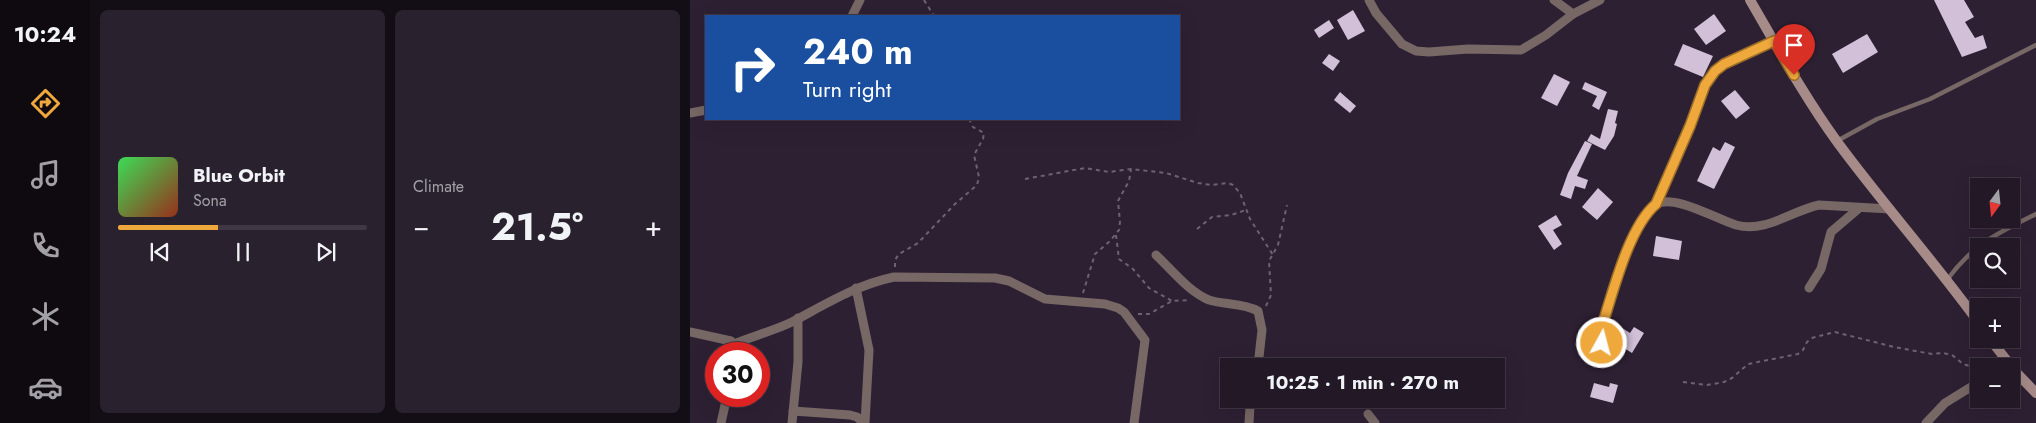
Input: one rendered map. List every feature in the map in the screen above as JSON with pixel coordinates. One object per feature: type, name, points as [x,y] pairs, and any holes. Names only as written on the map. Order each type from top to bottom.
[{"type":"main road","points":[[1750,0],[1814,109],[1970,311]]},
{"type":"main road","points":[[2020,376],[2036,393]]},
{"type":"street","points":[[852,15],[860,0]]},
{"type":"street","points":[[1369,0],[1376,13],[1402,44],[1416,50],[1430,52],[1468,49],[1520,50],[1546,35],[1573,14],[1600,0]]},
{"type":"street","points":[[1554,0],[1573,14]]},
{"type":"street","points":[[1604,358],[1601,329],[1613,291],[1636,230],[1648,211],[1656,204],[1690,126],[1705,85],[1715,71],[1724,64],[1774,41]]},
{"type":"street","points":[[690,113],[705,110]]},
{"type":"street","points":[[1656,204],[1668,201],[1681,204],[1713,217],[1752,228],[1819,205],[1858,209],[1890,209]]},
{"type":"street","points":[[1809,288],[1821,269],[1831,232],[1858,209]]},
{"type":"street","points":[[1156,255],[1201,296],[1221,303],[1244,306],[1258,312],[1262,330],[1259,358]]},
{"type":"street","points":[[740,342],[771,331],[856,288],[894,277],[995,278],[1009,281],[1045,299],[1105,304],[1124,312],[1145,340],[1134,423]]},
{"type":"street","points":[[856,288],[869,350],[864,423]]},
{"type":"street","points":[[792,423],[798,362],[798,318]]},
{"type":"street","points":[[690,332],[730,342]]},
{"type":"street","points":[[1926,423],[1945,404],[1970,388]]},
{"type":"street","points":[[721,423],[725,407]]},
{"type":"street","points":[[1249,423],[1250,408]]},
{"type":"street","points":[[793,411],[850,414],[864,423]]},
{"type":"street","points":[[1368,414],[1375,423]]},
{"type":"lane","points":[[1837,141],[1877,120],[1930,99],[2036,45]]},
{"type":"lane","points":[[1947,280],[1968,253],[1983,242],[2036,214]]},
{"type":"path","points":[[924,0],[933,15]]},
{"type":"path","points":[[894,277],[895,260],[899,254],[918,243],[955,204],[978,185],[979,177],[974,155],[984,133],[974,127],[970,120]]},
{"type":"path","points":[[1025,178],[1085,168],[1109,172],[1131,169],[1166,173],[1198,183],[1233,185],[1240,193],[1246,210],[1273,254]]},
{"type":"path","points":[[1131,169],[1127,185],[1118,201],[1120,222],[1116,235],[1119,259],[1133,269],[1149,288],[1172,301]]},
{"type":"path","points":[[1258,312],[1270,300],[1271,286],[1268,264],[1278,245],[1287,205]]},
{"type":"path","points":[[1197,230],[1212,217],[1231,215],[1246,210]]},
{"type":"path","points":[[1080,302],[1095,254],[1116,235]]},
{"type":"path","points":[[1124,312],[1145,315],[1172,301],[1196,299],[1201,296]]},
{"type":"path","points":[[1683,382],[1707,385],[1724,382],[1732,378],[1748,364],[1798,354],[1803,350],[1807,342],[1835,332],[1894,347],[1932,354],[1943,353],[1970,365]]},
{"type":"building","points":[[1934,0],[1964,0],[1974,17],[1965,22],[1975,38],[1983,35],[1987,48],[1962,57]]},
{"type":"building","points":[[1353,10],[1365,31],[1348,40],[1337,20]]},
{"type":"building","points":[[1714,14],[1726,31],[1706,45],[1694,29]]},
{"type":"building","points":[[1329,20],[1334,28],[1319,38],[1314,30]]},
{"type":"building","points":[[1867,34],[1878,52],[1843,73],[1832,54]]},
{"type":"building","points":[[1683,44],[1713,56],[1703,77],[1674,65]]},
{"type":"building","points":[[1329,54],[1340,61],[1333,71],[1322,63]]},
{"type":"building","points":[[1554,74],[1570,82],[1557,106],[1541,98]]},
{"type":"building","points":[[1585,82],[1607,92],[1599,110],[1592,106],[1597,96],[1582,89]]},
{"type":"building","points":[[1735,90],[1750,108],[1736,119],[1721,101]]},
{"type":"building","points":[[1340,92],[1356,106],[1350,113],[1334,100]]},
{"type":"building","points":[[1608,109],[1618,111],[1614,136],[1605,150],[1587,141],[1591,134],[1600,139]]},
{"type":"building","points":[[1585,141],[1592,144],[1577,176],[1588,180],[1585,189],[1575,186],[1571,199],[1560,195],[1568,173]]},
{"type":"building","points":[[1725,142],[1735,147],[1714,189],[1697,181],[1713,147],[1720,151]]},
{"type":"building","points":[[1598,188],[1613,202],[1597,220],[1582,207]]},
{"type":"building","points":[[1556,215],[1562,225],[1553,230],[1562,244],[1554,250],[1538,226]]},
{"type":"building","points":[[1656,236],[1682,241],[1679,260],[1653,256]]},
{"type":"building","points":[[1616,324],[1630,333],[1634,327],[1644,333],[1632,353],[1608,338]]},
{"type":"building","points":[[1594,383],[1609,387],[1610,383],[1618,385],[1613,403],[1590,397]]},
{"type":"route","points":[[1602,343],[1601,329],[1636,230],[1648,211],[1656,204],[1690,126],[1705,85],[1715,71],[1724,64],[1774,41],[1794,75]]}]
